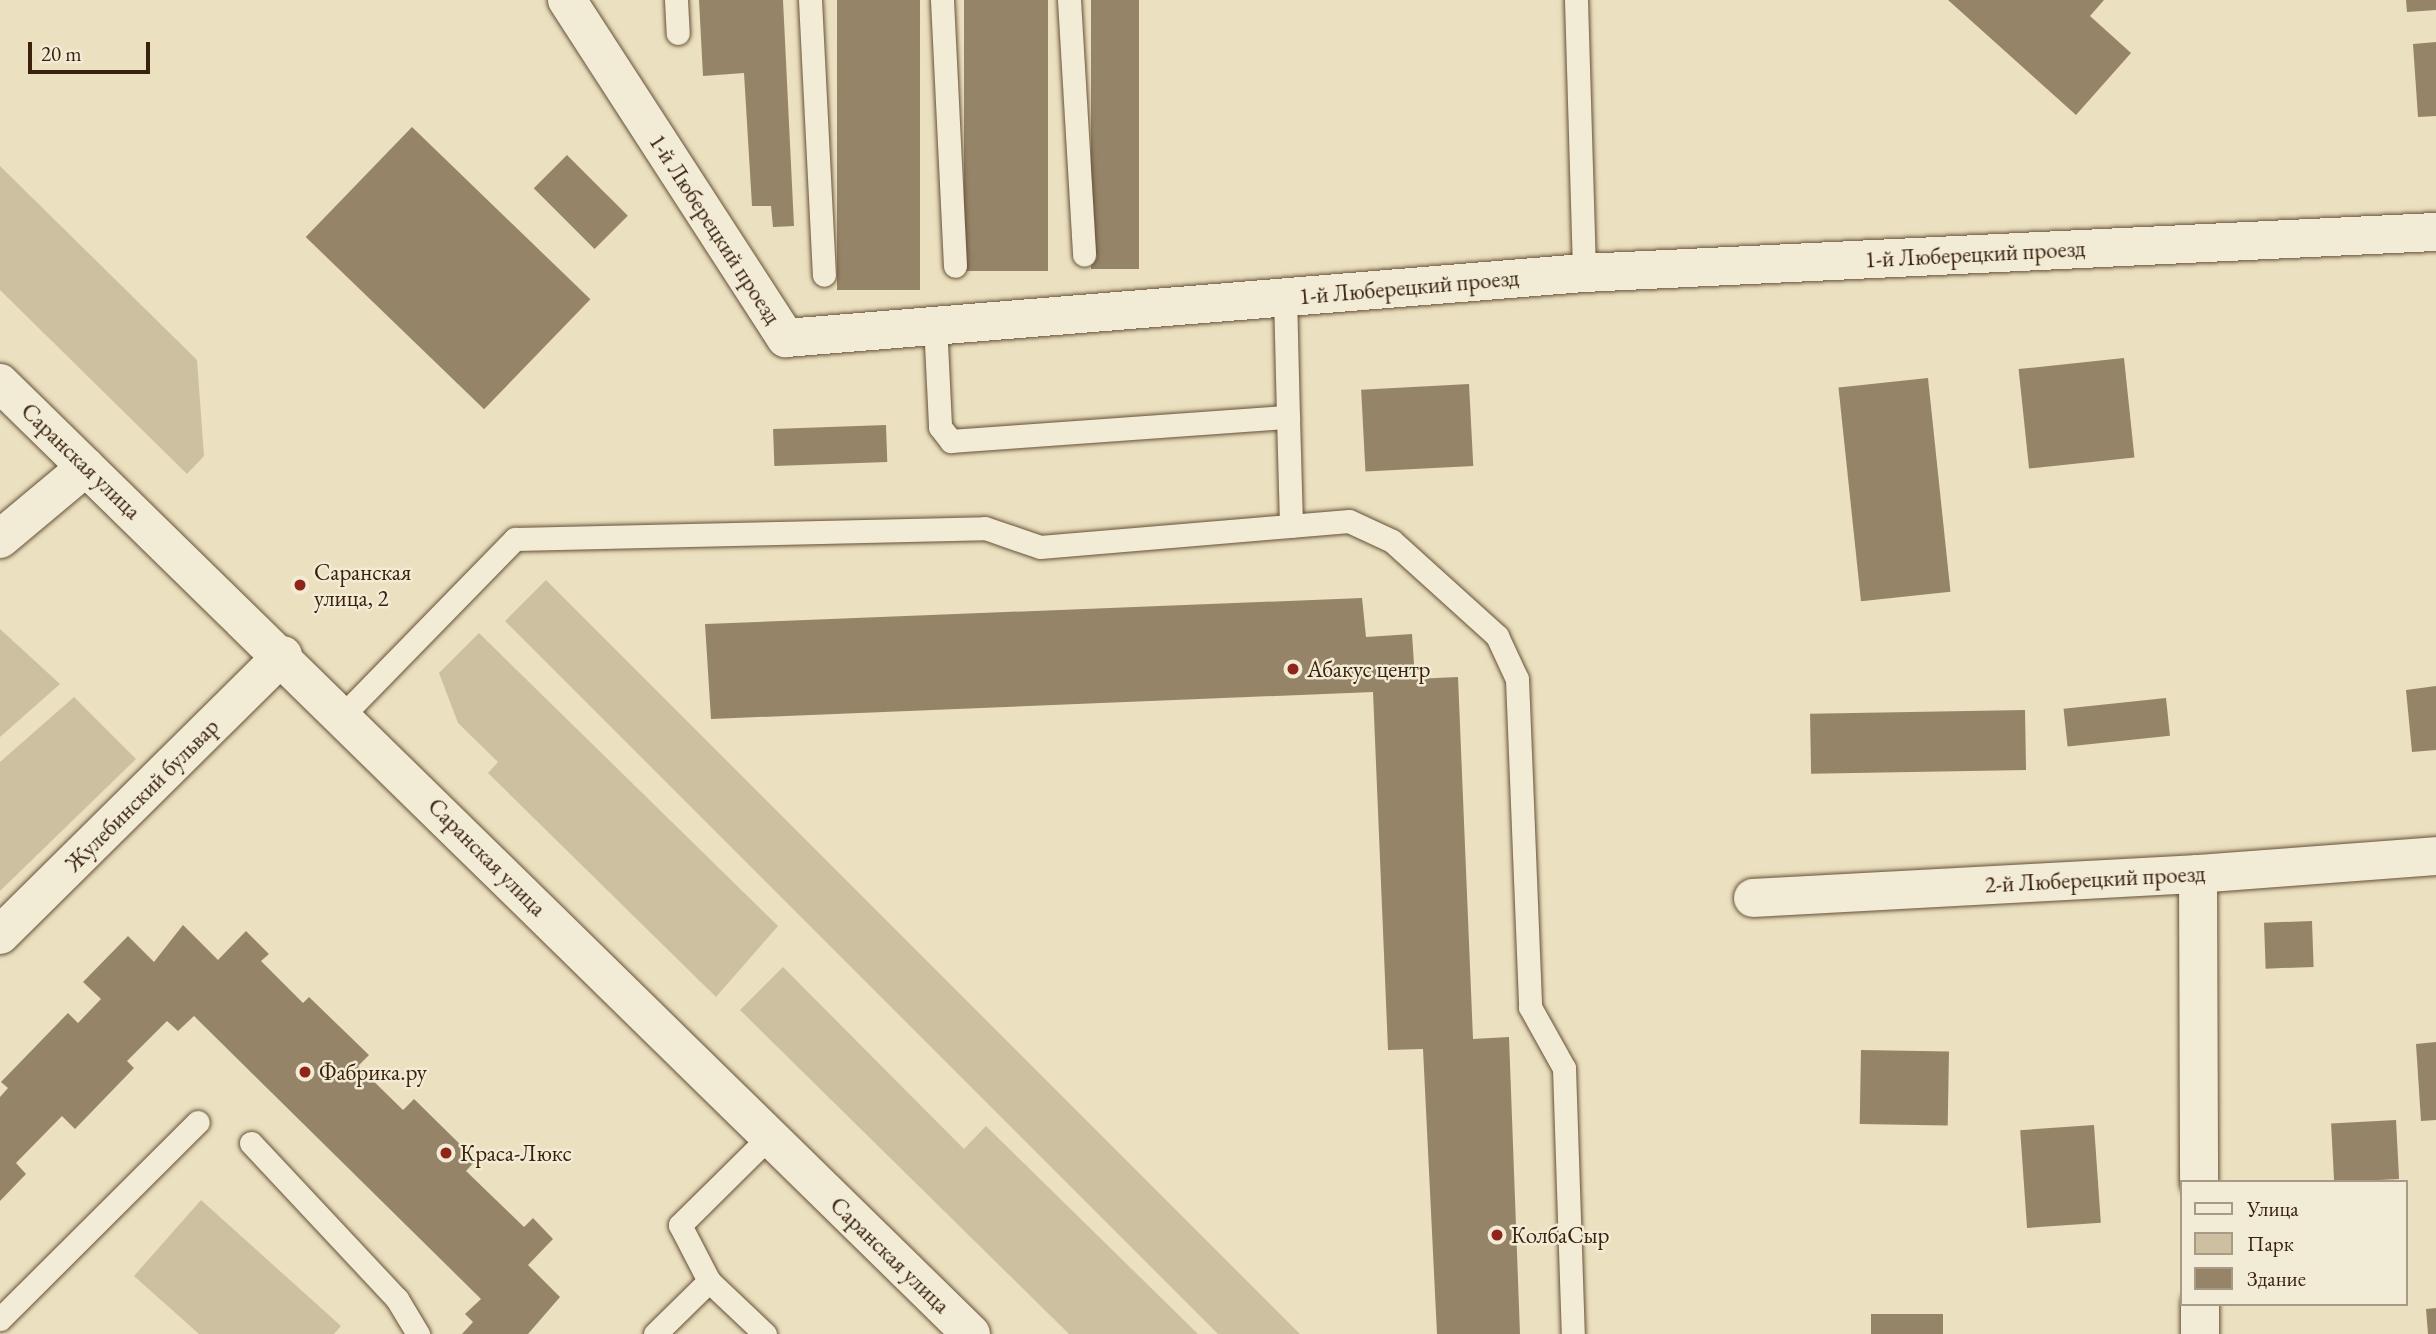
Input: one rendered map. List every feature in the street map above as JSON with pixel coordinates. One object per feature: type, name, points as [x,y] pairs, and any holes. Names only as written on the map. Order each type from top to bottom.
[{"type":"street","name":"1-й Люберецкий проезд","points":[[566,0],[786,338],[935,323],[1584,273],[2436,232]]},
{"type":"street","name":"Саранская улица","points":[[0,383],[283,655],[769,1138],[971,1334]]},
{"type":"street","points":[[0,539],[86,467]]},
{"type":"street","name":"Жулебинский бульвар","points":[[0,935],[283,655]]},
{"type":"street","name":"2-й Люберецкий проезд","points":[[1753,898],[2198,874],[2436,856]]},
{"type":"street","points":[[2198,874],[2199,1180]]},
{"type":"street","points":[[2200,1306],[2200,1334]]},
{"type":"lane","points":[[676,0],[678,33]]},
{"type":"lane","points":[[810,0],[824,275]]},
{"type":"lane","points":[[942,0],[955,265]]},
{"type":"lane","points":[[1069,0],[1084,255]]},
{"type":"lane","points":[[1576,0],[1584,273]]},
{"type":"lane","points":[[1285,297],[1291,526]]},
{"type":"lane","points":[[935,323],[940,427],[951,441],[1288,417]]},
{"type":"lane","points":[[343,715],[515,539],[985,528],[1040,547],[1349,521],[1392,541],[1497,636],[1517,679],[1530,1007],[1564,1068],[1573,1334]]},
{"type":"lane","points":[[0,1319],[198,1122]]},
{"type":"lane","points":[[756,1331],[709,1281],[680,1224],[769,1138]]},
{"type":"lane","points":[[251,1143],[397,1299],[418,1334]]},
{"type":"lane","points":[[655,1334],[709,1281]]},
{"type":"green space","points":[[0,166],[197,360],[204,456],[187,474],[0,290]]},
{"type":"green space","points":[[546,580],[1300,1334],[1218,1334],[505,621]]},
{"type":"green space","points":[[0,629],[60,684],[0,737]]},
{"type":"green space","points":[[479,633],[778,926],[716,997],[488,773],[498,762],[458,723],[439,673]]},
{"type":"green space","points":[[74,697],[136,759],[0,891],[0,762]]},
{"type":"green space","points":[[783,967],[964,1149],[986,1126],[1198,1334],[1069,1334],[740,1010]]},
{"type":"green space","points":[[201,1200],[341,1326],[334,1334],[199,1334],[134,1276]]},
{"type":"building","points":[[699,0],[783,0],[794,226],[773,227],[771,206],[752,206],[744,73],[703,76]]},
{"type":"building","points":[[837,0],[920,0],[920,290],[837,290]]},
{"type":"building","points":[[964,0],[1048,0],[1048,271],[964,271]]},
{"type":"building","points":[[1091,0],[1139,0],[1139,269],[1091,269]]},
{"type":"building","points":[[1948,0],[2104,0],[2090,16],[2131,53],[2076,115]]},
{"type":"building","points":[[2406,0],[2436,0],[2436,10],[2407,12]]},
{"type":"building","points":[[2436,42],[2436,116],[2418,117],[2413,44]]},
{"type":"building","points":[[412,127],[590,299],[484,409],[306,237]]},
{"type":"building","points":[[567,155],[628,216],[595,249],[534,188]]},
{"type":"building","points":[[2124,358],[2134,457],[2029,469],[2019,369]]},
{"type":"building","points":[[1928,378],[1950,592],[1861,601],[1838,387]]},
{"type":"building","points":[[1469,384],[1473,466],[1365,472],[1361,390]]},
{"type":"building","points":[[886,425],[887,462],[774,466],[773,429]]},
{"type":"building","points":[[1362,598],[1366,637],[1412,634],[1415,679],[1458,677],[1473,1039],[1509,1037],[1520,1334],[1437,1334],[1423,1049],[1388,1050],[1373,692],[711,719],[705,624]]},
{"type":"building","points":[[2436,686],[2436,750],[2412,752],[2406,690]]},
{"type":"building","points":[[2166,698],[2170,736],[2068,747],[2064,709]]},
{"type":"building","points":[[2025,710],[2026,770],[1811,774],[1810,714]]},
{"type":"building","points":[[2312,921],[2314,967],[2266,969],[2264,923]]},
{"type":"building","points":[[183,925],[218,960],[246,931],[269,954],[261,961],[303,1003],[309,997],[369,1055],[358,1066],[403,1110],[414,1099],[476,1160],[466,1171],[524,1227],[533,1218],[553,1239],[528,1265],[560,1297],[528,1334],[462,1334],[473,1322],[465,1314],[481,1299],[194,1016],[178,1031],[167,1021],[127,1061],[134,1068],[75,1129],[62,1116],[16,1163],[26,1174],[0,1201],[0,1097],[8,1088],[1,1082],[68,1013],[78,1023],[101,999],[83,982],[128,936],[154,962]]},
{"type":"building","points":[[2436,1042],[2436,1120],[2421,1121],[2416,1044]]},
{"type":"building","points":[[1861,1050],[1949,1052],[1948,1126],[1860,1124]]},
{"type":"building","points":[[2396,1120],[2399,1179],[2334,1180],[2331,1123]]},
{"type":"building","points":[[2094,1125],[2101,1223],[2027,1228],[2020,1130]]},
{"type":"building","points":[[2436,1308],[2436,1334],[2428,1334],[2426,1309]]},
{"type":"building","points":[[1871,1314],[1943,1314],[1943,1334],[1871,1334]]},
{"type":"place","name":"Саранская улица, 2","points":[[300,585]]},
{"type":"place","name":"Абакус центр","points":[[1293,669]]},
{"type":"place","name":"Фабрика.ру","points":[[305,1072]]},
{"type":"place","name":"Краса-Люкс","points":[[446,1153]]},
{"type":"place","name":"КолбаСыр","points":[[1497,1235]]}]
